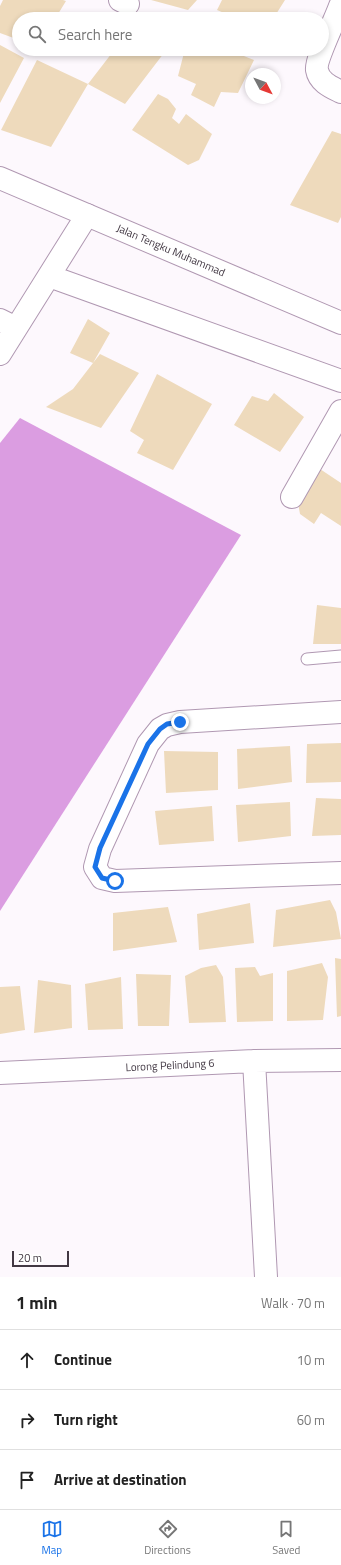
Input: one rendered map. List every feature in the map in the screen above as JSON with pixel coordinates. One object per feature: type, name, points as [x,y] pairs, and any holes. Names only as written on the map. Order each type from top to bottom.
[{"type":"street","points":[[329,34],[340,6]]},
{"type":"street","points":[[320,56],[316,69],[319,76],[326,84],[341,92]]},
{"type":"street","name":"Jalan Tengku Muhammad","points":[[0,178],[341,323]]},
{"type":"street","points":[[0,354],[8,324],[49,276],[87,215]]},
{"type":"street","points":[[49,276],[341,381]]},
{"type":"street","points":[[292,497],[341,411]]},
{"type":"street","points":[[341,712],[167,724],[160,729],[148,744],[100,848],[95,867],[102,878],[115,881],[341,874]]},
{"type":"street","name":"Lorong Pelindung 6","points":[[0,1073],[254,1061],[341,1060]]},
{"type":"street","points":[[254,1061],[266,1277]]},
{"type":"lane","points":[[307,659],[341,656]]},
{"type":"shaded area","points":[[20,418],[241,535],[0,911],[0,443]]},
{"type":"building","points":[[3,0],[66,1],[59,12],[12,12],[12,37],[0,33],[0,6]]},
{"type":"building","points":[[151,0],[197,0],[188,10]]},
{"type":"building","points":[[222,0],[285,0],[277,12],[222,12],[217,10]]},
{"type":"building","points":[[0,45],[12,52],[12,56],[20,56],[24,58],[0,103]]},
{"type":"building","points":[[110,56],[162,56],[125,104],[88,84]]},
{"type":"building","points":[[183,56],[244,56],[254,60],[250,68],[245,68],[245,79],[238,93],[221,92],[214,107],[191,95],[196,84],[178,76]]},
{"type":"building","points":[[37,60],[88,84],[51,147],[1,130]]},
{"type":"building","points":[[158,94],[168,99],[176,109],[172,118],[179,124],[186,114],[212,134],[199,160],[188,165],[132,130]]},
{"type":"building","points":[[332,131],[341,134],[341,217],[338,223],[290,205]]},
{"type":"building","points":[[88,319],[110,333],[93,363],[70,353]]},
{"type":"building","points":[[100,354],[139,373],[101,428],[46,407],[73,389]]},
{"type":"building","points":[[157,374],[212,404],[173,470],[137,453],[144,440],[130,431]]},
{"type":"building","points":[[274,393],[304,417],[280,452],[234,425],[252,396],[268,401]]},
{"type":"building","points":[[320,469],[341,483],[341,526],[321,513],[314,524],[300,514],[298,503]]},
{"type":"building","points":[[317,605],[341,608],[341,644],[313,644]]},
{"type":"building","points":[[341,743],[341,782],[306,783],[307,744]]},
{"type":"building","points":[[290,746],[292,782],[238,789],[237,749]]},
{"type":"building","points":[[164,751],[218,752],[218,790],[166,793]]},
{"type":"building","points":[[316,798],[341,799],[341,835],[312,836]]},
{"type":"building","points":[[290,802],[291,836],[238,842],[236,805]]},
{"type":"building","points":[[212,806],[214,841],[159,845],[155,811]]},
{"type":"building","points":[[330,900],[336,912],[341,939],[273,947],[276,910]]},
{"type":"building","points":[[250,903],[254,943],[199,950],[197,914]]},
{"type":"building","points":[[168,907],[177,942],[113,951],[113,913]]},
{"type":"building","points":[[335,958],[341,959],[341,1016],[337,1017]]},
{"type":"building","points":[[322,963],[328,977],[323,1020],[287,1021],[287,971]]},
{"type":"building","points":[[216,965],[223,977],[226,1022],[189,1023],[185,976],[201,968]]},
{"type":"building","points":[[255,967],[260,976],[273,973],[273,1021],[237,1022],[235,968]]},
{"type":"building","points":[[136,974],[171,975],[169,1026],[138,1026]]},
{"type":"building","points":[[121,977],[123,1029],[88,1030],[85,984]]},
{"type":"building","points":[[38,980],[71,985],[72,1028],[34,1033]]},
{"type":"building","points":[[20,986],[25,1030],[0,1034],[0,987]]},
{"type":"route","points":[[115,881],[102,878],[95,867],[100,848],[153,735],[167,724],[180,722]]}]
